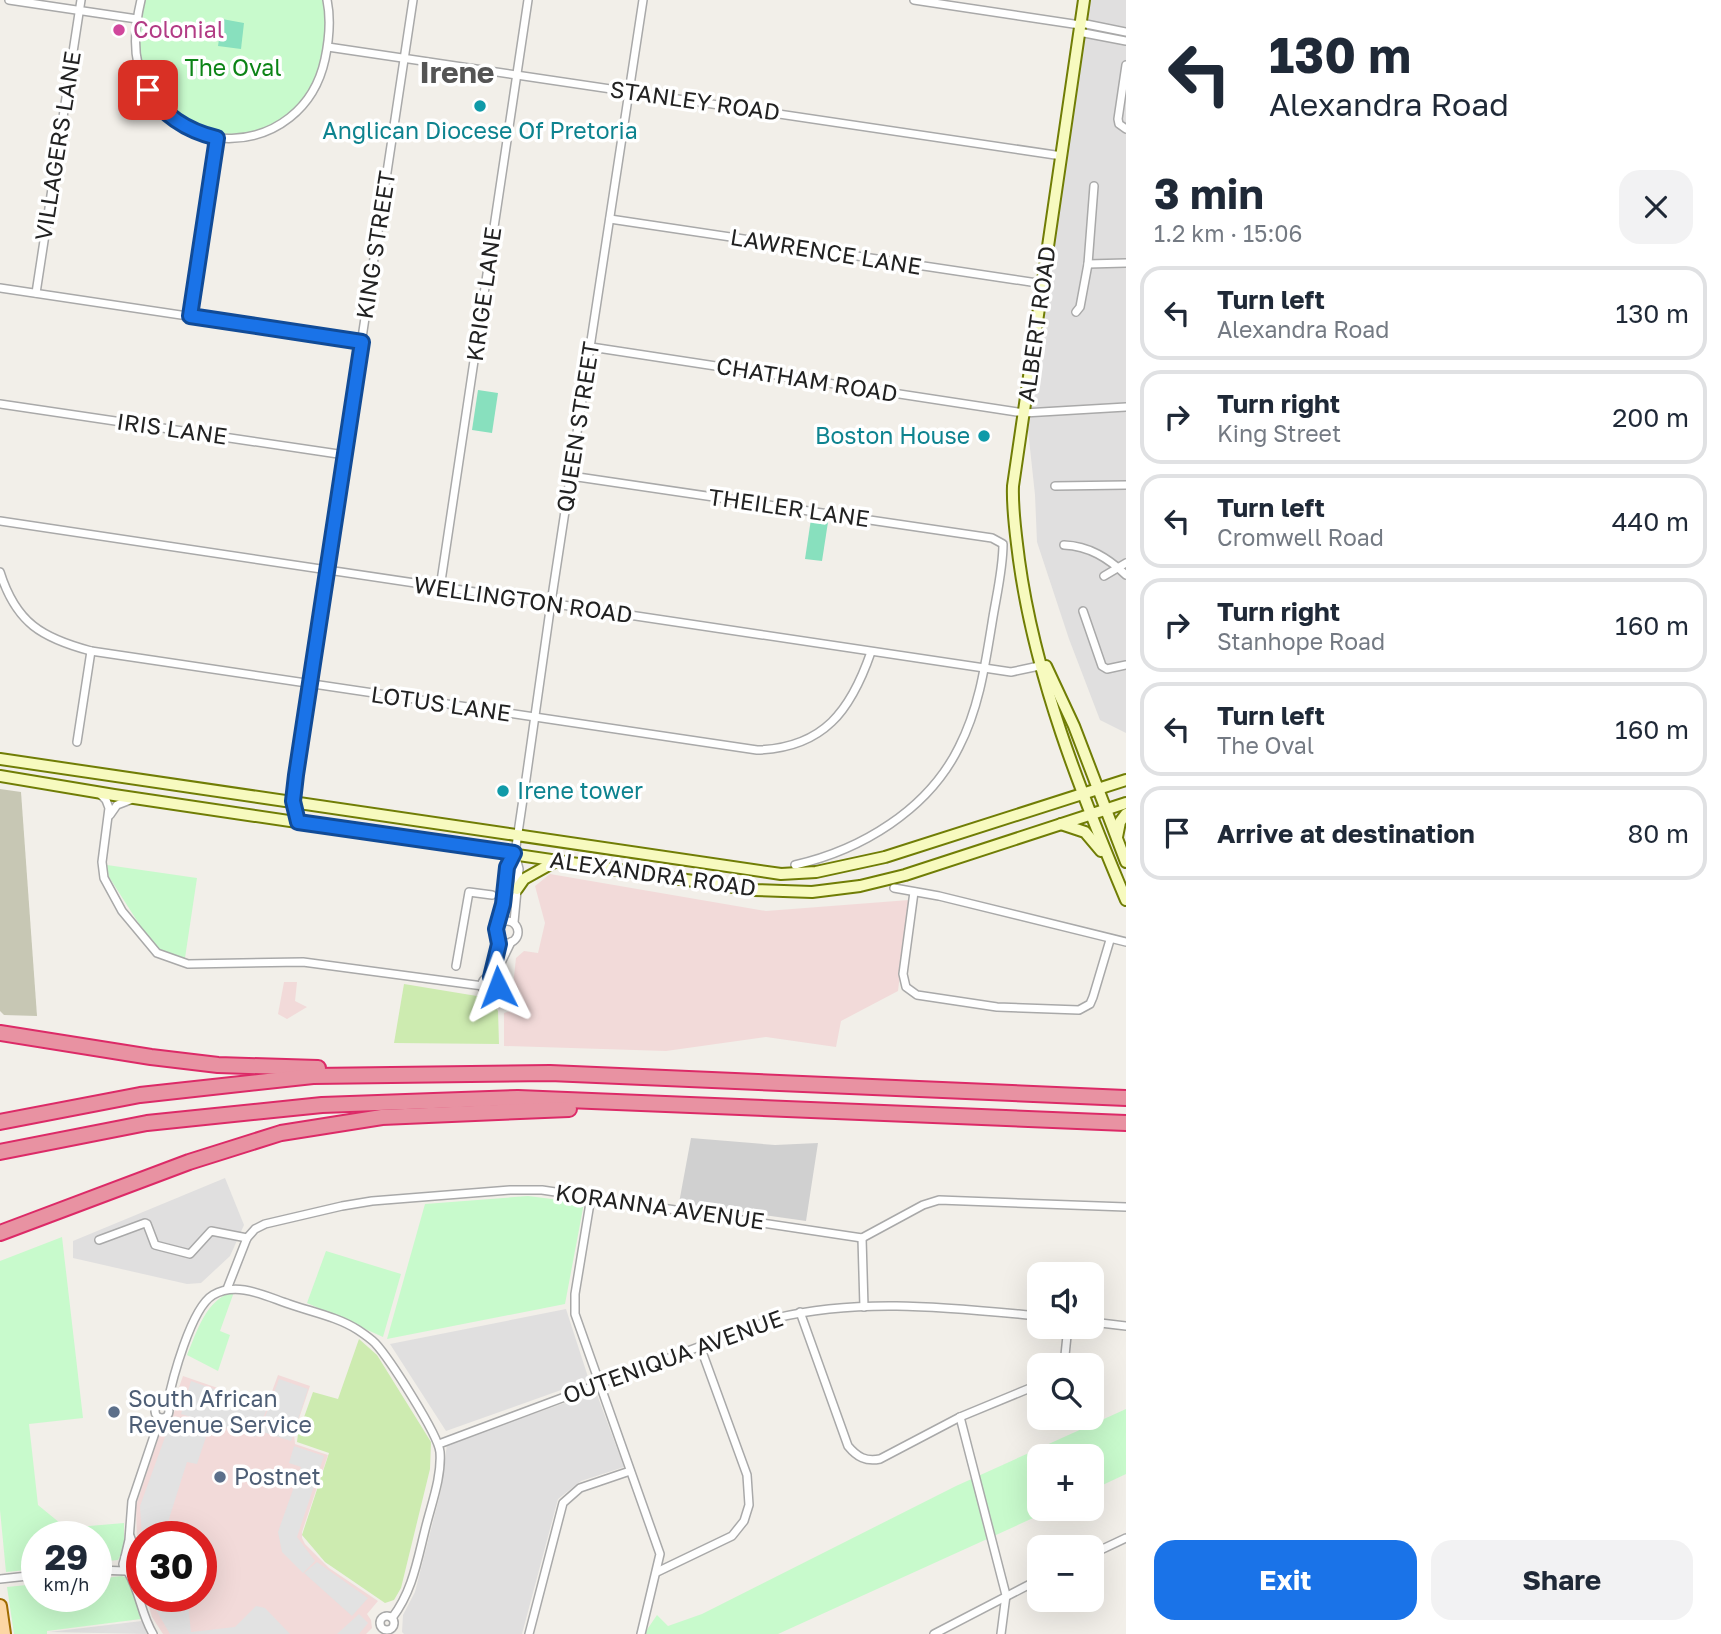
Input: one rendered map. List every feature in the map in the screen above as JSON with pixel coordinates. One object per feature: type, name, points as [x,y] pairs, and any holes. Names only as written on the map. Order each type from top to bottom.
[{"type":"highway","points":[[0,1032],[151,1057],[218,1065],[433,1067],[476,1073]]},
{"type":"highway","points":[[0,1122],[140,1095],[313,1076],[550,1073],[1126,1098]]},
{"type":"highway","points":[[0,1152],[147,1123],[322,1105],[517,1098],[1126,1123]]},
{"type":"highway","points":[[0,1233],[190,1162],[294,1130],[406,1115],[668,1104]]},
{"type":"main road","name":"ALBERT ROAD","points":[[1084,0],[1013,486],[1013,509],[1023,589],[1037,647],[1083,793],[1119,884]]},
{"type":"main road","name":"ALBERT ROAD","points":[[1043,666],[1074,726],[1126,862]]},
{"type":"main road","name":"ALEXANDRA ROAD","points":[[0,759],[293,801],[517,837],[753,871],[798,874],[885,857],[1126,780]]},
{"type":"main road","points":[[0,769],[22,775],[31,781]]},
{"type":"main road","name":"ALEXANDRA ROAD","points":[[0,776],[138,799],[754,890],[812,892],[860,886],[905,875],[1126,803]]},
{"type":"main road","points":[[1117,839],[1118,827],[1126,814]]},
{"type":"main road","points":[[1060,823],[1083,831],[1092,838],[1126,900]]},
{"type":"main road","points":[[517,889],[524,879],[558,860]]},
{"type":"main road","points":[[0,1606],[4,1634]]},
{"type":"street","points":[[9,0],[137,19]]},
{"type":"street","name":"VILLAGERS LANE","points":[[36,293],[81,0]]},
{"type":"street","points":[[141,0],[135,45],[138,65],[153,99],[171,118],[185,127],[217,138],[234,139],[256,135],[289,119],[302,107],[323,69],[328,47],[327,0]]},
{"type":"street","name":"KING STREET","points":[[298,822],[293,801],[309,684],[413,0]]},
{"type":"street","name":"KRIGE LANE","points":[[440,588],[528,0]]},
{"type":"street","name":"QUEEN STREET","points":[[514,853],[643,0]]},
{"type":"street","points":[[914,0],[1126,37]]},
{"type":"street","name":"STANLEY ROAD","points":[[328,47],[1062,156]]},
{"type":"street","points":[[1126,65],[1118,114],[1119,124],[1126,129]]},
{"type":"street","points":[[190,316],[217,138]]},
{"type":"street","points":[[1076,312],[1080,307],[1088,264],[1094,187]]},
{"type":"street","name":"LAWRENCE LANE","points":[[610,219],[1044,284]]},
{"type":"street","points":[[1088,264],[1126,263]]},
{"type":"street","points":[[0,288],[362,342]]},
{"type":"street","name":"CHATHAM ROAD","points":[[591,347],[1024,413],[1123,405]]},
{"type":"street","name":"IRIS LANE","points":[[0,404],[345,455]]},
{"type":"street","name":"THEILER LANE","points":[[571,476],[1000,541],[1003,547],[985,668]]},
{"type":"street","points":[[1055,486],[1126,485]]},
{"type":"street","name":"WELLINGTON ROAD","points":[[0,521],[985,668],[1015,672],[1043,666]]},
{"type":"street","points":[[1064,545],[1080,546],[1093,551],[1126,575]]},
{"type":"street","points":[[1104,576],[1126,563]]},
{"type":"street","name":"LOTUS LANE","points":[[0,572],[10,598],[33,627],[63,643],[92,651],[757,750],[779,748],[814,736],[839,716],[857,690],[871,652]]},
{"type":"street","points":[[1083,611],[1102,666],[1107,669],[1126,665]]},
{"type":"street","points":[[77,742],[92,651]]},
{"type":"street","points":[[795,865],[838,852],[862,841],[922,797],[958,749],[971,718],[985,668]]},
{"type":"street","points":[[98,792],[106,800],[109,815],[102,862],[105,883],[122,911],[151,948],[172,960],[188,964],[303,962],[483,986],[488,992],[494,992],[498,987],[494,979],[499,944],[496,929],[507,867],[514,853]]},
{"type":"street","points":[[109,815],[117,805],[138,799]]},
{"type":"street","points":[[494,979],[519,933],[514,922],[519,869],[514,853]]},
{"type":"street","points":[[894,888],[939,896],[1126,942]]},
{"type":"street","points":[[456,966],[469,892],[492,895]]},
{"type":"street","points":[[914,892],[903,974],[906,987],[916,995],[997,1007],[1079,1010],[1090,1004],[1094,997],[1110,940]]},
{"type":"street","points":[[499,923],[505,920],[514,922]]},
{"type":"street","points":[[497,936],[501,942],[512,942]]},
{"type":"street","points":[[483,986],[485,979],[494,979]]},
{"type":"street","name":"KORANNA AVENUE","points":[[247,1238],[255,1229],[265,1224],[334,1207],[372,1201],[527,1189],[862,1238]]},
{"type":"street","points":[[591,1197],[574,1305],[575,1314],[660,1554],[641,1634]]},
{"type":"street","points":[[864,1307],[862,1238],[923,1205],[939,1200],[1126,1206]]},
{"type":"street","points":[[99,1240],[145,1223],[148,1224],[155,1245],[188,1254],[194,1251],[211,1231],[247,1238],[228,1289]]},
{"type":"street","points":[[131,1521],[132,1501],[160,1418],[168,1415],[170,1411],[164,1405],[197,1311],[212,1295],[228,1289],[245,1289],[339,1321],[364,1334],[381,1351],[439,1444],[438,1471],[414,1577],[405,1599],[392,1618]]},
{"type":"street","name":"OUTENIQUA AVENUE","points":[[439,1444],[776,1318],[800,1312],[918,1305],[1027,1315]]},
{"type":"street","points":[[800,1312],[848,1446],[858,1457],[866,1460],[880,1459],[960,1417],[1027,1389]]},
{"type":"street","points":[[1104,1323],[1126,1326]]},
{"type":"street","points":[[657,1573],[732,1536],[744,1521],[749,1505],[747,1475],[701,1346]]},
{"type":"street","points":[[960,1417],[1006,1595],[1001,1634]]},
{"type":"street","points":[[529,1634],[563,1503],[580,1488],[630,1471]]},
{"type":"street","points":[[1104,1548],[1126,1538]]},
{"type":"street","points":[[126,1551],[126,1568]]},
{"type":"street","points":[[112,1565],[124,1559]]},
{"type":"street","points":[[0,1579],[21,1577]]},
{"type":"street","points":[[934,1634],[1027,1585]]},
{"type":"street","points":[[143,1612],[153,1634]]},
{"type":"street","points":[[383,1618],[392,1618],[395,1631],[379,1631],[383,1618]]},
{"type":"shaded area","points":[[1084,0],[1126,0],[1126,733],[1100,720],[1069,639],[1037,542],[1026,411]]},
{"type":"shaded area","points":[[0,789],[21,792],[37,1016],[4,1015],[0,1011]]},
{"type":"shaded area","points":[[550,874],[766,911],[909,900],[898,991],[841,1021],[836,1047],[766,1037],[666,1051],[504,1046],[504,1013],[523,1007],[513,986],[516,958],[524,951],[538,953],[545,923],[535,886]]},
{"type":"shaded area","points":[[284,982],[297,982],[295,1001],[307,1007],[287,1019],[278,1014]]},
{"type":"shaded area","points":[[691,1138],[775,1145],[818,1143],[806,1221],[679,1203]]},
{"type":"shaded area","points":[[225,1178],[244,1225],[230,1256],[201,1283],[187,1284],[73,1258],[73,1241]]},
{"type":"shaded area","points":[[566,1309],[589,1380],[446,1431],[390,1344]]},
{"type":"shaded area","points":[[278,1375],[310,1386],[294,1433],[295,1444],[328,1455],[302,1538],[329,1568],[378,1601],[367,1614],[372,1628],[366,1634],[163,1634],[151,1612],[217,1612],[217,1521],[136,1521],[136,1505],[163,1424],[171,1420],[175,1410],[173,1404],[183,1376],[267,1405]]},
{"type":"shaded area","points":[[279,1379],[308,1389],[291,1441],[260,1431]]},
{"type":"shaded area","points":[[191,1381],[267,1408],[256,1437],[181,1414]]},
{"type":"shaded area","points":[[596,1392],[624,1467],[581,1481],[558,1499],[522,1634],[404,1634],[403,1615],[415,1592],[441,1490],[447,1444]]},
{"type":"shaded area","points":[[169,1426],[206,1437],[197,1464],[187,1462],[168,1521],[141,1521],[140,1506]]},
{"type":"shaded area","points":[[294,1446],[324,1456],[297,1537],[315,1561],[303,1573],[282,1552],[278,1532],[301,1467],[289,1463]]},
{"type":"shaded area","points":[[317,1562],[368,1598],[352,1616],[304,1573]]},
{"type":"shaded area","points":[[256,1606],[265,1608],[290,1634],[170,1634],[157,1612],[189,1612],[191,1632],[235,1627]]},
{"type":"shaded area","points":[[359,1614],[368,1623],[359,1634],[337,1634]]},
{"type":"shaded area","points":[[142,1621],[147,1634],[49,1632]]},
{"type":"green space","name":"The Oval","points":[[143,0],[327,0],[324,64],[305,103],[295,114],[261,129],[242,133],[222,134],[203,130],[185,123],[169,112],[145,79],[139,50]]},
{"type":"green space","points":[[222,19],[244,23],[241,49],[218,46]]},
{"type":"green space","points":[[478,390],[498,393],[492,433],[472,430]]},
{"type":"green space","points":[[811,519],[828,522],[822,561],[805,559]]},
{"type":"green space","points":[[107,865],[197,878],[185,958],[159,950],[150,941],[109,877]]},
{"type":"green space","points":[[404,984],[489,998],[498,1011],[499,1044],[394,1043]]},
{"type":"green space","points":[[528,1196],[584,1203],[565,1304],[387,1339],[425,1204]]},
{"type":"green space","points":[[62,1237],[83,1418],[29,1424],[38,1505],[57,1521],[21,1521],[21,1571],[6,1572],[0,1510],[0,1261]]},
{"type":"green space","points":[[326,1251],[401,1274],[383,1337],[307,1303]]},
{"type":"green space","points":[[234,1292],[220,1331],[230,1335],[218,1371],[187,1355],[209,1309],[224,1295]]},
{"type":"green space","points":[[359,1339],[377,1355],[431,1442],[430,1469],[401,1588],[394,1600],[385,1603],[325,1562],[302,1535],[329,1453],[297,1442],[298,1434],[313,1392],[338,1399]]},
{"type":"green space","points":[[1126,1409],[1126,1474],[1104,1484],[1104,1444],[1049,1444],[1080,1430],[1104,1430],[1104,1419]]},
{"type":"green space","points":[[1027,1454],[1027,1521],[778,1634],[644,1634],[657,1615],[668,1626],[702,1614],[956,1486]]},
{"type":"green space","points":[[124,1523],[124,1549],[118,1560],[112,1561],[112,1524]]},
{"type":"green space","points":[[112,1577],[126,1578],[126,1612],[139,1612],[141,1619],[47,1631],[47,1634],[14,1634],[7,1587],[21,1586],[21,1612],[112,1612]]},
{"type":"place","name":"Colonial","points":[[119,30]]},
{"type":"place","name":"Anglican Diocese Of Pretoria","points":[[480,106]]},
{"type":"place","name":"Boston House","points":[[984,436]]},
{"type":"place","name":"Irene tower","points":[[503,791]]},
{"type":"place","name":"South African Revenue Service","points":[[114,1412]]},
{"type":"place","name":"Postnet","points":[[220,1477]]},
{"type":"district","name":"Irene","points":[[457,73]]},
{"type":"route","points":[[148,90],[153,99],[175,121],[192,131],[217,138],[190,316],[362,342],[296,775],[293,801],[298,822],[514,853],[507,867],[503,904],[496,929],[499,944],[491,977],[497,980],[498,987]]}]
